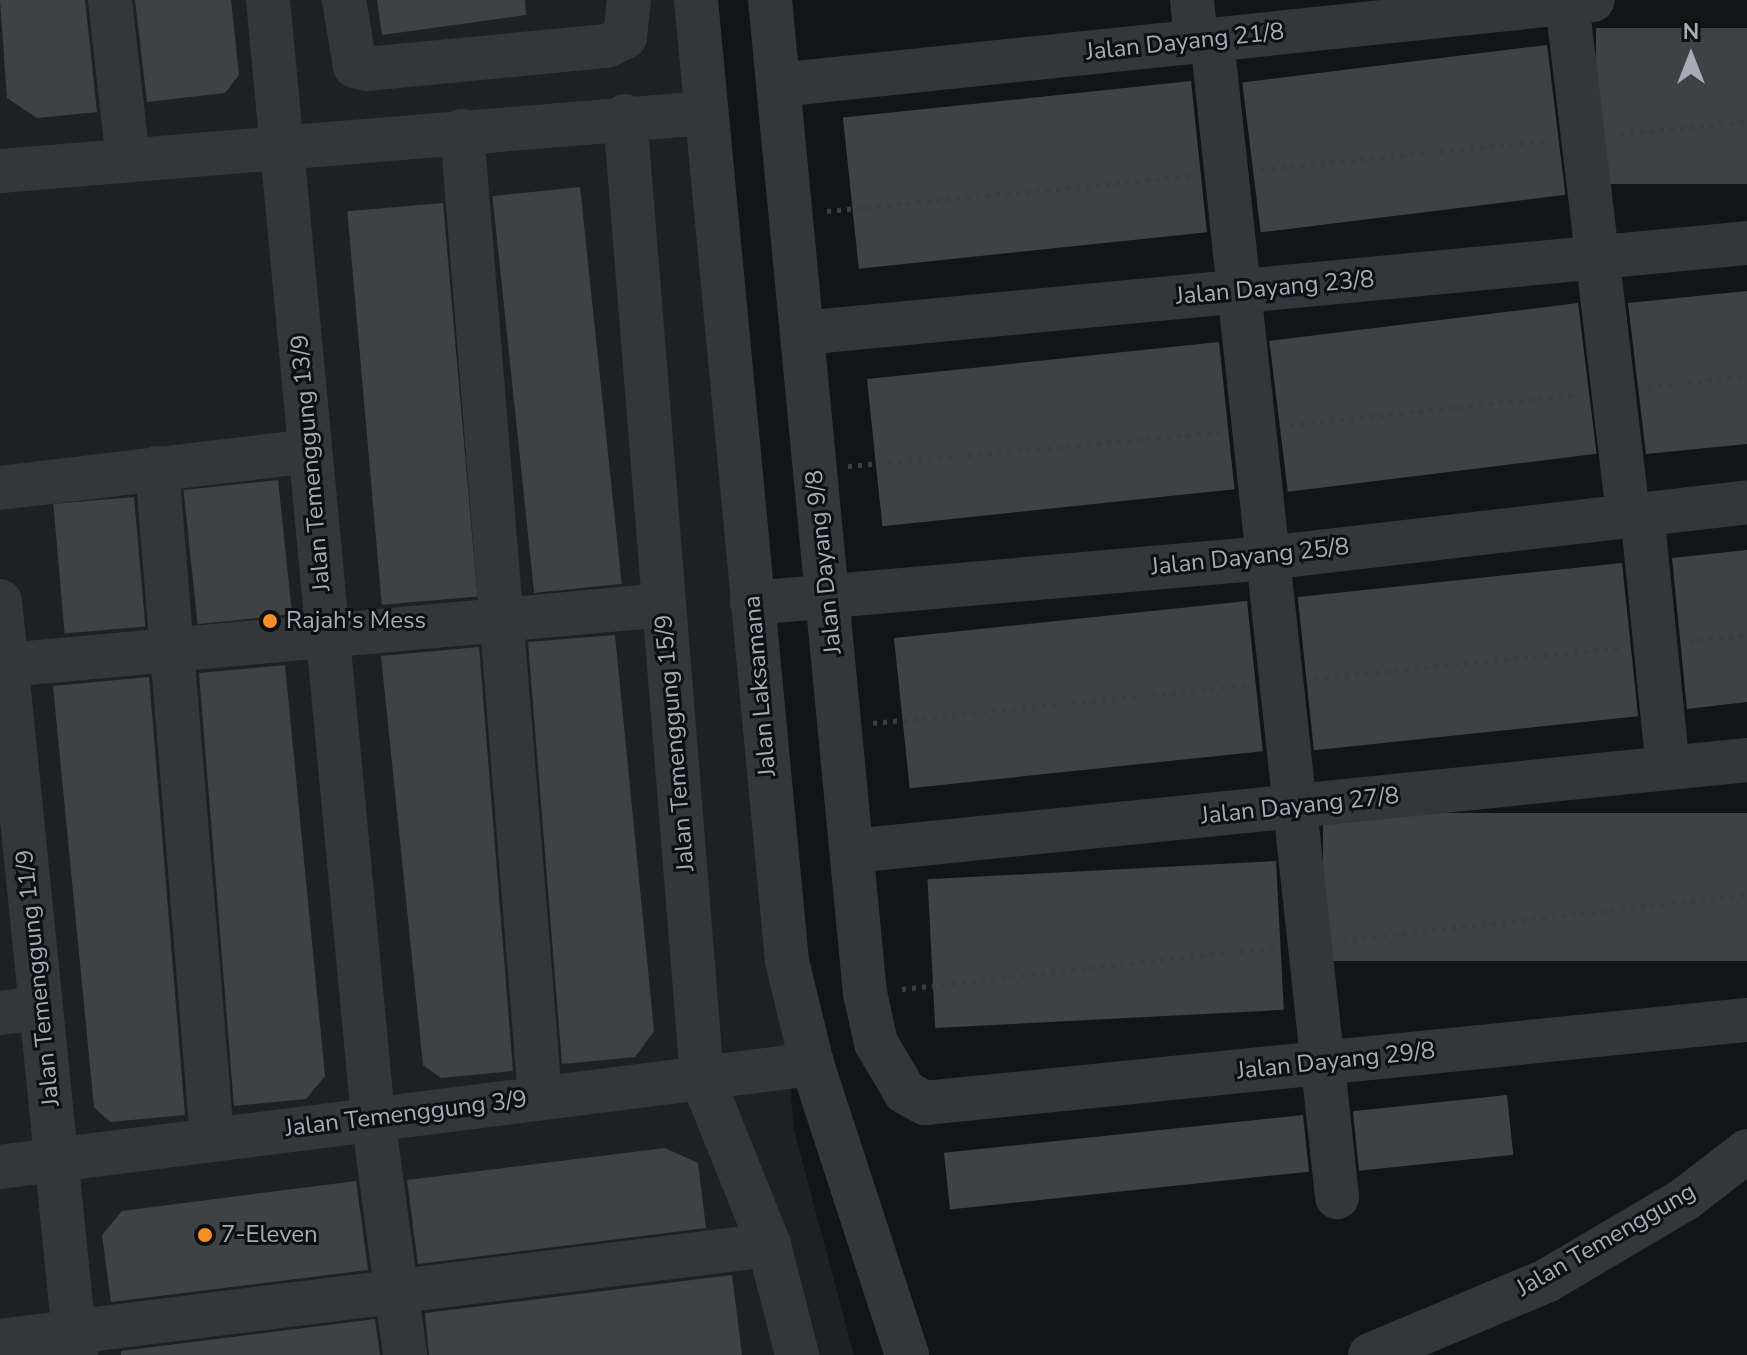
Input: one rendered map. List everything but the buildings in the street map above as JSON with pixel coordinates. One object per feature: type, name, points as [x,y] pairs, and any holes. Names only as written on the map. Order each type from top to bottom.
[{"type":"street","points":[[110,0],[128,160]]},
{"type":"street","name":"Jalan Temenggung 13/9","points":[[268,0],[373,1118],[405,1355]]},
{"type":"street","points":[[344,0],[355,66],[487,59],[607,46],[625,37],[629,0]]},
{"type":"street","name":"Jalan Laksamana","points":[[696,0],[787,961],[812,1064],[907,1355]]},
{"type":"street","name":"Jalan Dayang 9/8","points":[[770,0],[853,851],[876,1043],[905,1092],[925,1103]]},
{"type":"street","points":[[1580,1],[1584,137],[1668,768]]},
{"type":"street","name":"Jalan Dayang 21/8","points":[[778,85],[1200,27],[1580,1]]},
{"type":"street","points":[[1200,27],[1226,173],[1319,1062],[1337,1197]]},
{"type":"street","points":[[487,59],[479,129],[504,620],[540,1096]]},
{"type":"street","points":[[0,171],[625,116],[706,113]]},
{"type":"street","name":"Jalan Temenggung 15/9","points":[[625,116],[702,1078],[769,1245],[797,1355]]},
{"type":"street","name":"Jalan Dayang 23/8","points":[[802,333],[1747,243]]},
{"type":"street","points":[[0,488],[310,451]]},
{"type":"street","points":[[157,468],[175,649],[212,1139]]},
{"type":"street","name":"Jalan Dayang 25/8","points":[[752,603],[1266,558],[1747,502]]},
{"type":"street","name":"Jalan Temenggung 11/9","points":[[0,601],[6,665],[21,1010],[56,1159],[75,1343]]},
{"type":"street","points":[[6,665],[664,605]]},
{"type":"street","name":"Jalan Dayang 27/8","points":[[853,851],[1747,760]]},
{"type":"street","name":"Jalan Dayang 29/8","points":[[925,1103],[1747,1020]]},
{"type":"street","name":"Jalan Temenggung 3/9","points":[[0,1167],[540,1096],[812,1064]]},
{"type":"street","name":"Jalan Temenggung","points":[[1370,1355],[1548,1280],[1685,1199],[1747,1151]]},
{"type":"street","points":[[0,1341],[75,1343],[397,1292],[769,1245]]},
{"type":"path","points":[[790,214],[1747,122]]},
{"type":"shaded area","points":[[0,0],[686,0],[794,1130],[854,1355],[0,1355]]},
{"type":"place","name":"Rajah's Mess","points":[[270,621]]},
{"type":"place","name":"7-Eleven","points":[[205,1235]]}]
